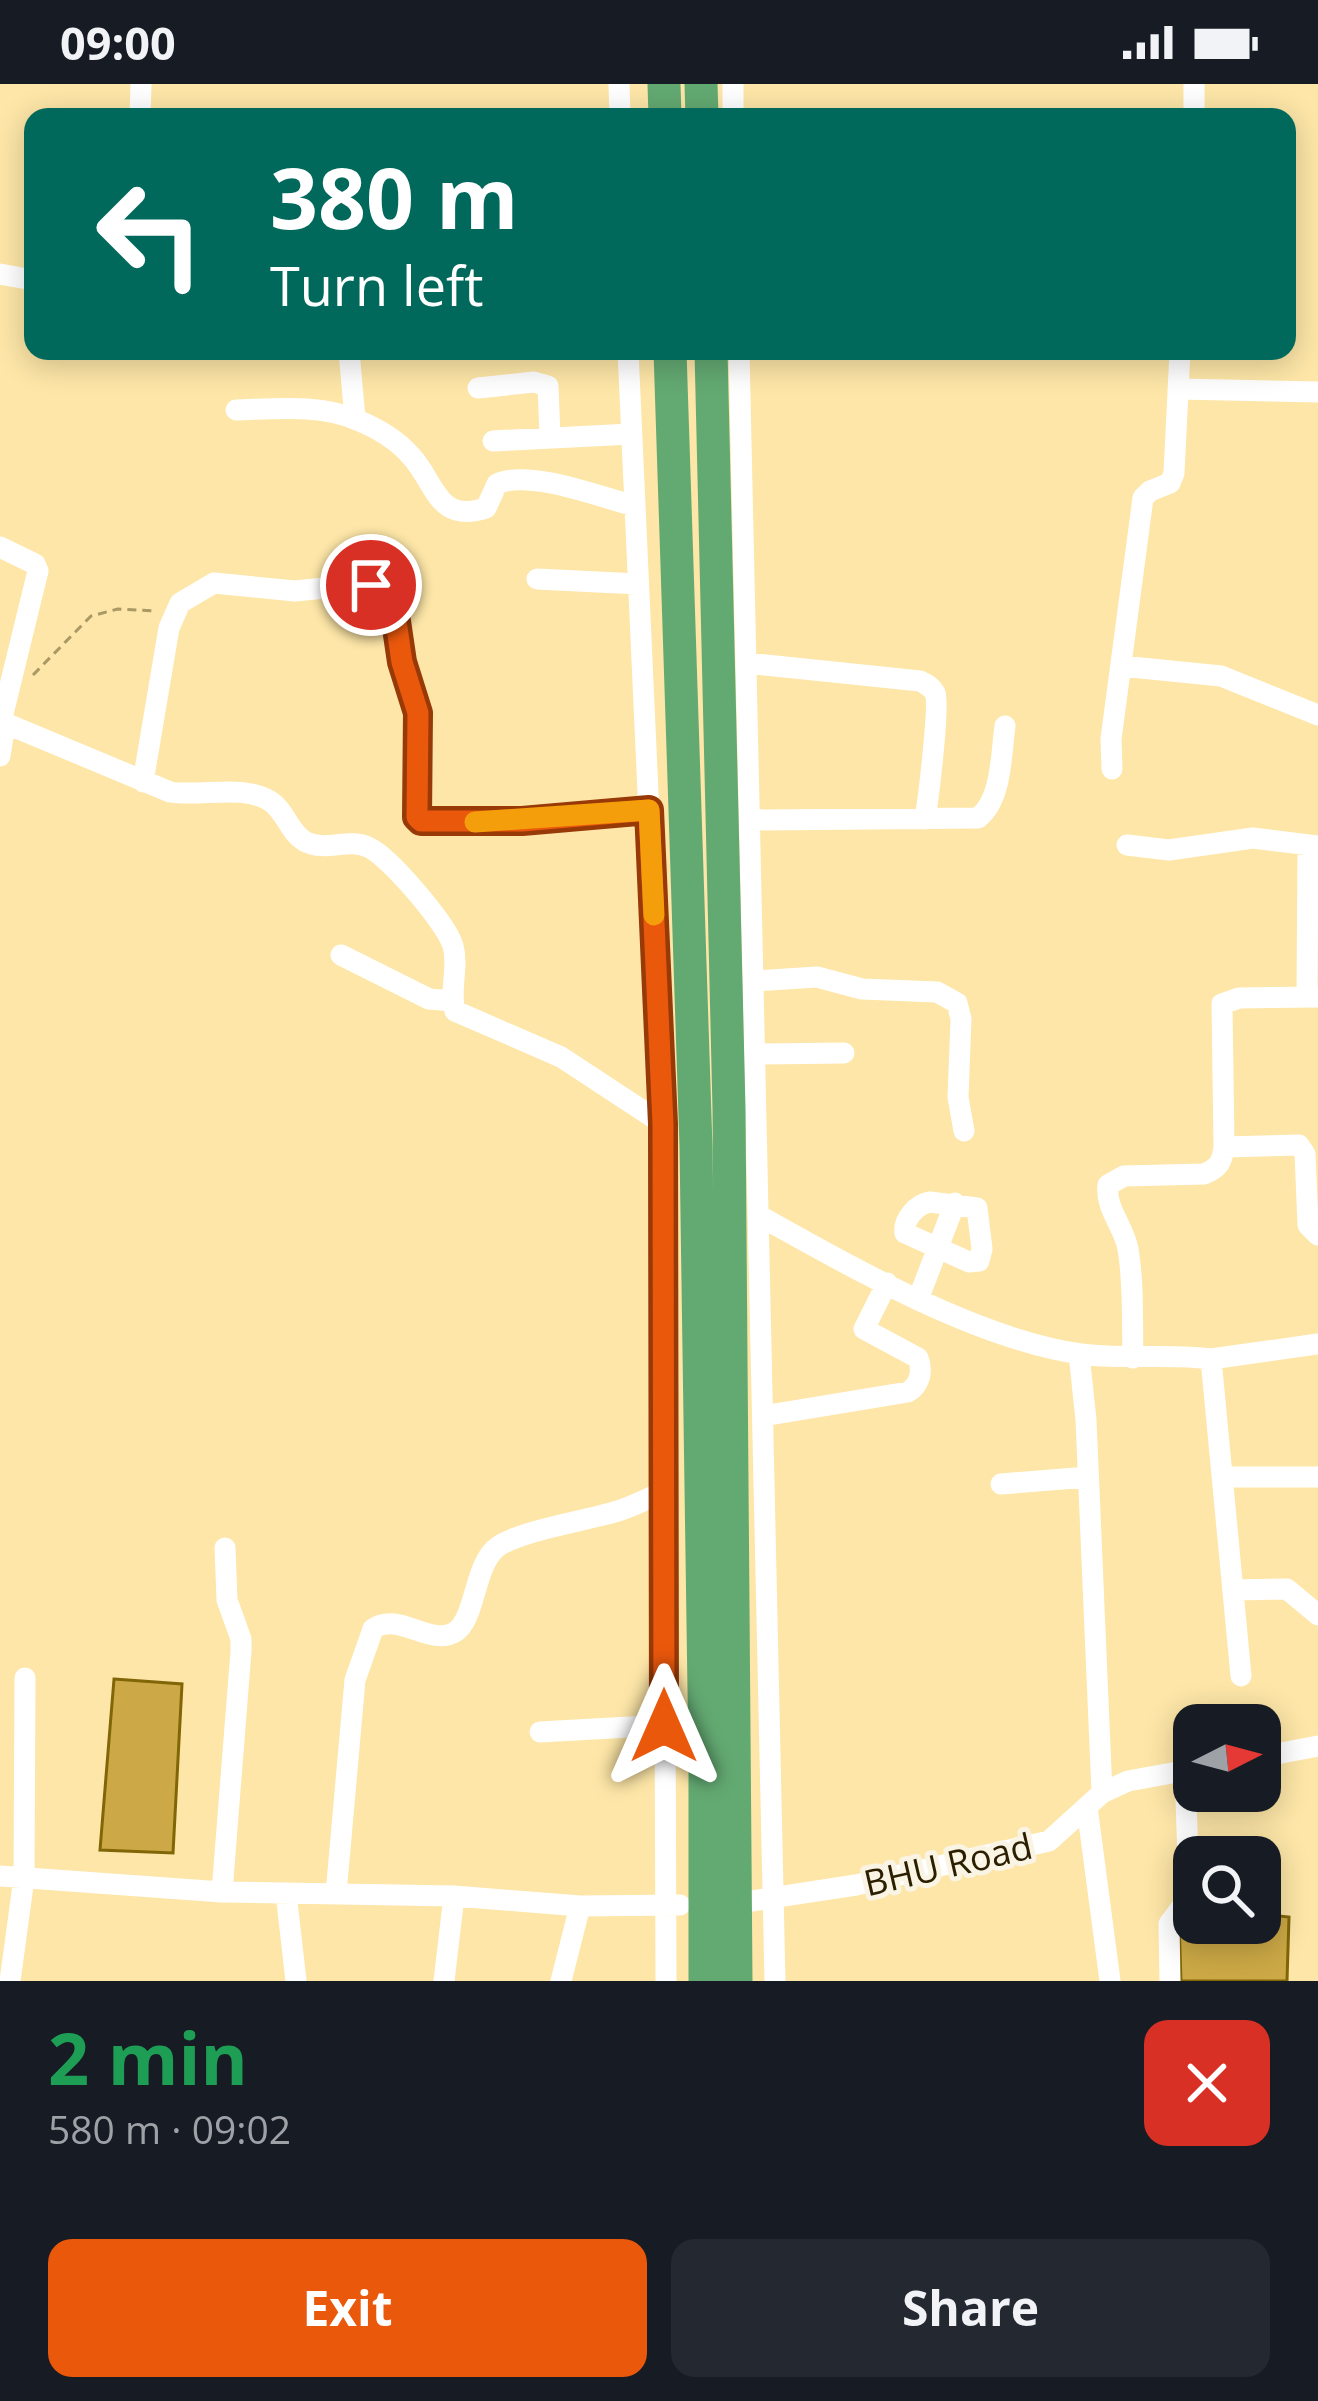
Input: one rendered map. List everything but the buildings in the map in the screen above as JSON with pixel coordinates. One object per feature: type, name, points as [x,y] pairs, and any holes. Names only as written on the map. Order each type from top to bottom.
[{"type":"highway","points":[[670,360],[696,1147],[704,1981]]},
{"type":"highway","points":[[711,360],[728,1086],[736,1981]]},
{"type":"street","points":[[350,360],[355,418]]},
{"type":"street","points":[[628,360],[663,1124],[664,1726],[673,1906],[666,1981]]},
{"type":"street","points":[[739,360],[764,1416],[763,1900],[775,1981]]},
{"type":"street","points":[[1112,770],[1111,740],[1143,498],[1172,478],[1180,360]]},
{"type":"street","points":[[478,388],[534,382],[548,386],[550,436]]},
{"type":"street","points":[[1179,389],[1318,392]]},
{"type":"street","points":[[236,410],[317,410],[355,418],[401,446],[416,461],[439,500],[454,509],[486,508],[497,484],[511,478],[635,506]]},
{"type":"street","points":[[493,441],[632,434]]},
{"type":"street","points":[[0,548],[34,564],[38,572],[2,722],[0,756]]},
{"type":"street","points":[[537,579],[638,584]]},
{"type":"street","points":[[143,782],[173,610],[201,587],[214,583],[295,591],[357,584],[379,588],[393,601],[402,662],[417,705],[420,744],[415,775],[421,821],[522,821],[649,810]]},
{"type":"street","points":[[746,662],[920,681],[930,686],[937,703],[925,819]]},
{"type":"street","points":[[1121,666],[1221,676],[1318,715]]},
{"type":"street","points":[[2,722],[143,782],[192,795],[265,797],[301,840],[316,846],[352,843],[369,847],[384,858],[453,944],[452,1001],[463,1017],[561,1057],[663,1124]]},
{"type":"street","points":[[749,820],[978,818],[988,811],[1005,726]]},
{"type":"street","points":[[1127,845],[1160,850],[1253,838],[1313,846],[1312,997],[1239,998],[1222,1004],[1222,1161],[1204,1174],[1124,1175],[1108,1185],[1107,1198],[1130,1257],[1133,1358]]},
{"type":"street","points":[[341,955],[429,999],[452,1001]]},
{"type":"street","points":[[753,980],[817,977],[851,988],[928,991],[951,998],[961,1018],[958,1097],[964,1131]]},
{"type":"street","points":[[755,1054],[844,1053]]},
{"type":"street","points":[[1224,1147],[1294,1143],[1304,1149],[1308,1225],[1318,1235]]},
{"type":"street","points":[[923,1203],[977,1208],[981,1256],[969,1262],[938,1250],[905,1233],[906,1223],[923,1203]]},
{"type":"street","points":[[919,1297],[955,1203]]},
{"type":"street","points":[[758,1215],[919,1297],[1000,1332],[1078,1354],[1211,1359],[1318,1344]]},
{"type":"street","points":[[764,1416],[915,1388],[918,1358],[864,1330],[887,1283]]},
{"type":"street","points":[[1078,1354],[1088,1477],[1095,1800],[1110,1981]]},
{"type":"street","points":[[1211,1359],[1240,1676]]},
{"type":"street","points":[[1001,1484],[1088,1477]]},
{"type":"street","points":[[1224,1478],[1318,1477]]},
{"type":"street","points":[[336,1894],[355,1680],[374,1629],[391,1623],[439,1635],[455,1632],[463,1624],[482,1568],[501,1543],[622,1510],[664,1491]]},
{"type":"street","points":[[222,1892],[242,1651],[227,1600],[225,1548]]},
{"type":"street","points":[[1233,1590],[1287,1589],[1318,1615]]},
{"type":"street","points":[[10,1981],[24,1877],[26,1678]]},
{"type":"street","points":[[540,1732],[664,1726]]},
{"type":"street","points":[[1281,1753],[1318,1746]]},
{"type":"street","name":"BHU Road","points":[[763,1900],[1049,1841],[1095,1800],[1128,1781],[1173,1773]]},
{"type":"street","points":[[1170,1981],[1169,1924],[1186,1901],[1189,1886],[1190,1812]]},
{"type":"street","points":[[0,1876],[222,1892],[673,1906]]},
{"type":"street","points":[[286,1893],[296,1981]]},
{"type":"street","points":[[444,1981],[454,1896]]},
{"type":"street","points":[[561,1981],[580,1906]]},
{"type":"path","points":[[29,682],[58,647],[102,611],[173,610]]},
{"type":"slow traffic","points":[[475,822],[649,810],[654,915]]},
{"type":"route","points":[[371,585],[393,601],[402,662],[417,705],[420,752],[415,775],[421,821],[522,821],[649,810],[663,1124],[664,1726]]}]
